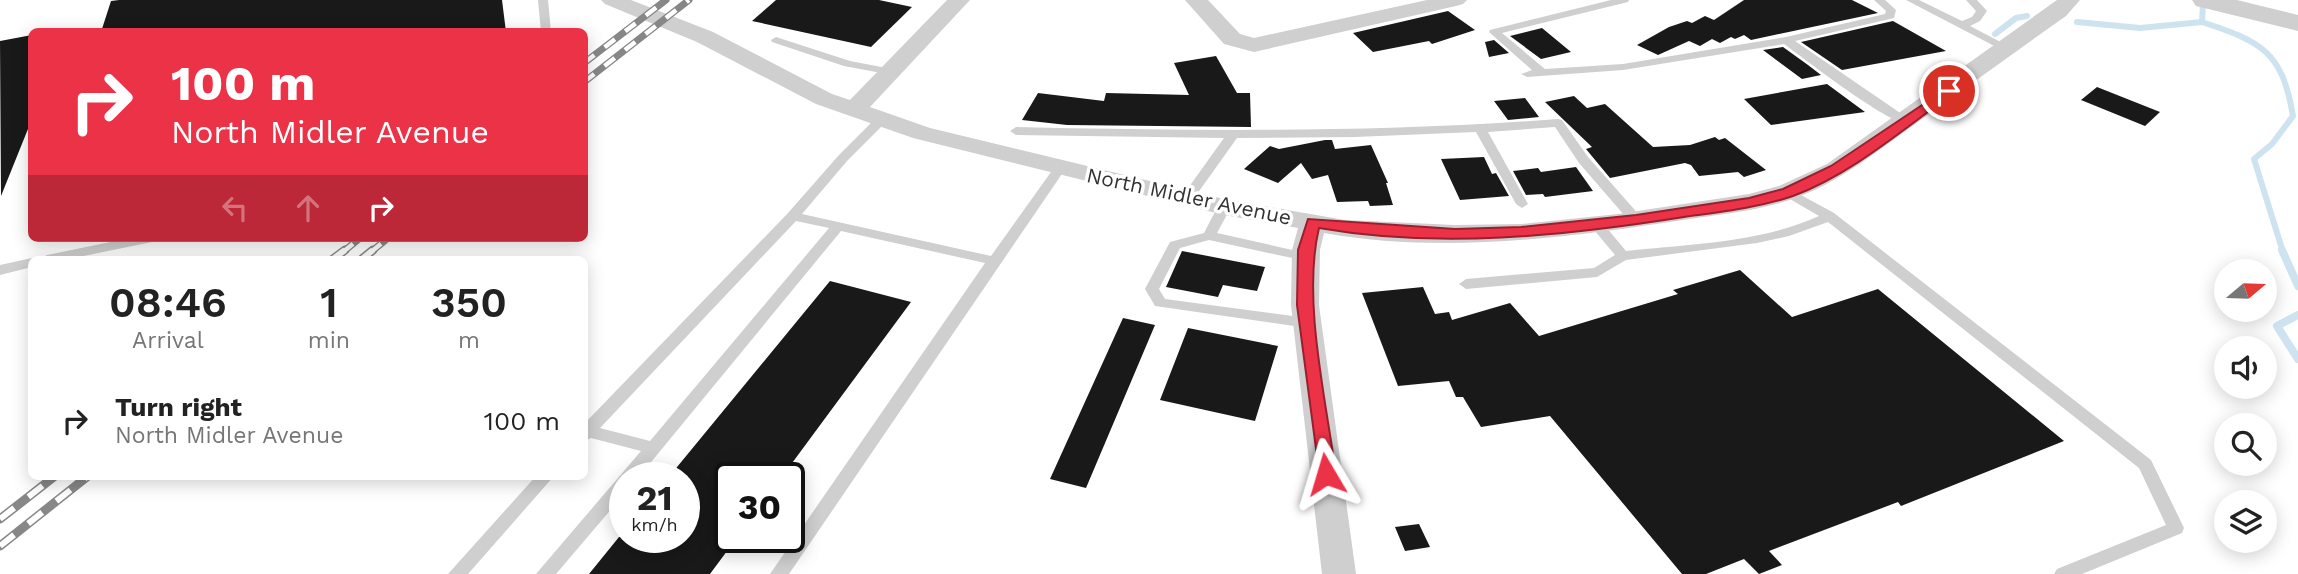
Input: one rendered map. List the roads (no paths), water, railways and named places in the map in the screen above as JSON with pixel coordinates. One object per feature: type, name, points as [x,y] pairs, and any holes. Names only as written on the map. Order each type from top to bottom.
[{"type":"street","name":"North Midler Avenue","points":[[612,0],[705,37],[824,99],[922,133],[1224,207],[1345,228],[1455,234],[1521,232],[1636,220],[1749,202],[1788,192],[1836,169],[2008,48],[2069,0]]},
{"type":"street","points":[[854,110],[959,0]]},
{"type":"street","points":[[1196,0],[1232,39],[1248,44],[1276,41],[1456,0]]},
{"type":"street","points":[[2205,0],[2298,23]]},
{"type":"street","points":[[1313,222],[1306,257],[1308,323],[1339,574]]},
{"type":"lane","points":[[543,0],[546,28]]},
{"type":"lane","points":[[1542,73],[1494,32],[1624,0]]},
{"type":"lane","points":[[1527,74],[1623,67],[1786,40],[1890,16],[1891,10],[1879,0]]},
{"type":"lane","points":[[1911,0],[2008,48]]},
{"type":"lane","points":[[1961,26],[1976,19],[1982,11],[1971,0]]},
{"type":"lane","points":[[776,40],[848,64],[892,72]]},
{"type":"lane","points":[[1786,40],[1882,108],[1906,121]]},
{"type":"lane","points":[[588,431],[793,216],[843,158],[882,120]]},
{"type":"lane","points":[[1016,131],[1232,136],[1482,130],[1558,123],[1583,160],[1636,220]]},
{"type":"lane","points":[[1482,130],[1522,204]]},
{"type":"lane","points":[[1187,198],[1232,136]]},
{"type":"lane","points":[[779,574],[1060,168]]},
{"type":"lane","points":[[1788,192],[1829,216],[2145,464],[2176,528],[2063,574]]},
{"type":"lane","points":[[1209,236],[1224,207]]},
{"type":"lane","points":[[793,216],[994,261]]},
{"type":"lane","points":[[1466,284],[1597,272],[1623,256],[1735,242],[1812,226],[1829,216]]},
{"type":"lane","points":[[1596,225],[1623,256]]},
{"type":"lane","points":[[641,462],[838,226]]},
{"type":"lane","points":[[1306,257],[1209,236],[1175,246],[1152,289],[1160,303],[1308,323]]},
{"type":"lane","points":[[62,256],[132,242]]},
{"type":"lane","points":[[0,270],[28,263]]},
{"type":"lane","points":[[588,433],[653,448]]},
{"type":"lane","points":[[457,574],[542,480]]},
{"type":"lane","points":[[545,574],[609,500]]},
{"type":"waterway","points":[[2202,22],[2203,4]]},
{"type":"waterway","points":[[1995,34],[2016,18],[2027,16]]},
{"type":"waterway","points":[[2077,22],[2140,28],[2202,22]]},
{"type":"waterway","points":[[2202,22],[2254,43],[2266,52],[2283,77],[2293,116],[2272,144],[2254,159],[2283,252]]},
{"type":"waterway","points":[[2282,250],[2298,286]]},
{"type":"waterway","points":[[2298,315],[2277,326],[2298,359]]},
{"type":"railway","points":[[588,60],[666,0]]},
{"type":"railway","points":[[588,79],[689,0]]},
{"type":"railway","points":[[343,252],[355,242]]},
{"type":"railway","points":[[371,252],[383,242]]},
{"type":"railway","points":[[337,256],[345,250]]},
{"type":"railway","points":[[366,256],[373,250]]},
{"type":"railway","points":[[0,519],[50,480]]},
{"type":"railway","points":[[0,546],[83,480]]}]
